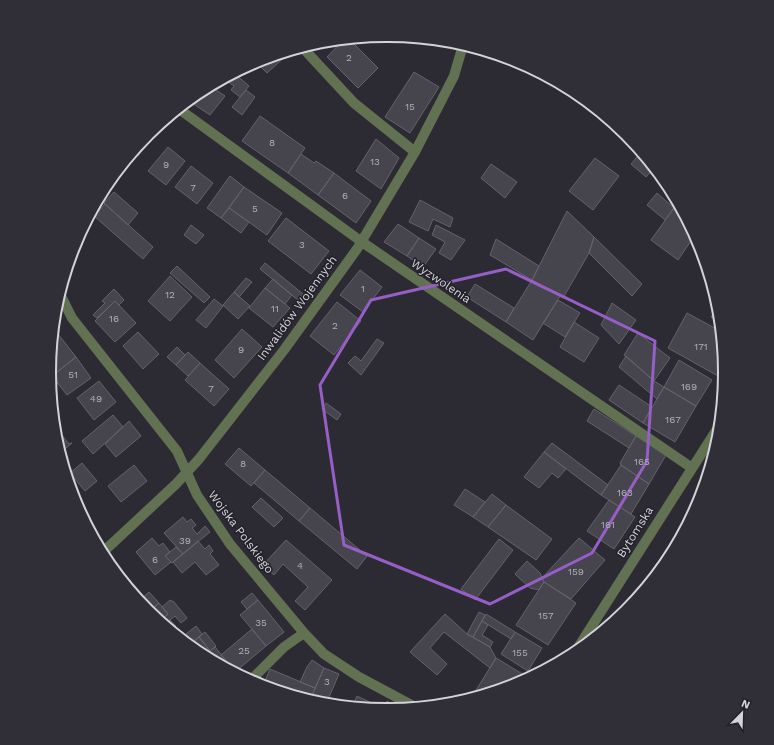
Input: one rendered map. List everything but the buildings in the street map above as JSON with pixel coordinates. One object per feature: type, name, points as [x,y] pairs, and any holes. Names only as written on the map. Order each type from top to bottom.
[{"type":"street","name":"Inwalidów Wojennych","points":[[107,548],[187,473],[199,459],[284,350],[362,242],[415,152],[454,76],[461,50]]},
{"type":"street","points":[[306,52],[354,103],[415,152]]},
{"type":"street","name":"Wyzwolenia","points":[[183,112],[362,242],[692,468]]},
{"type":"street","name":"Wojska Polskiego","points":[[64,303],[72,318],[177,451],[197,495],[230,544],[304,633],[324,654],[359,677],[407,702]]},
{"type":"street","name":"Bytomska","points":[[586,637],[710,439]]},
{"type":"street","points":[[255,676],[284,647],[304,633]]},
{"type":"highlighted area","points":[[506,269],[655,341],[647,461],[592,553],[490,604],[344,545],[320,385],[371,300]]}]
